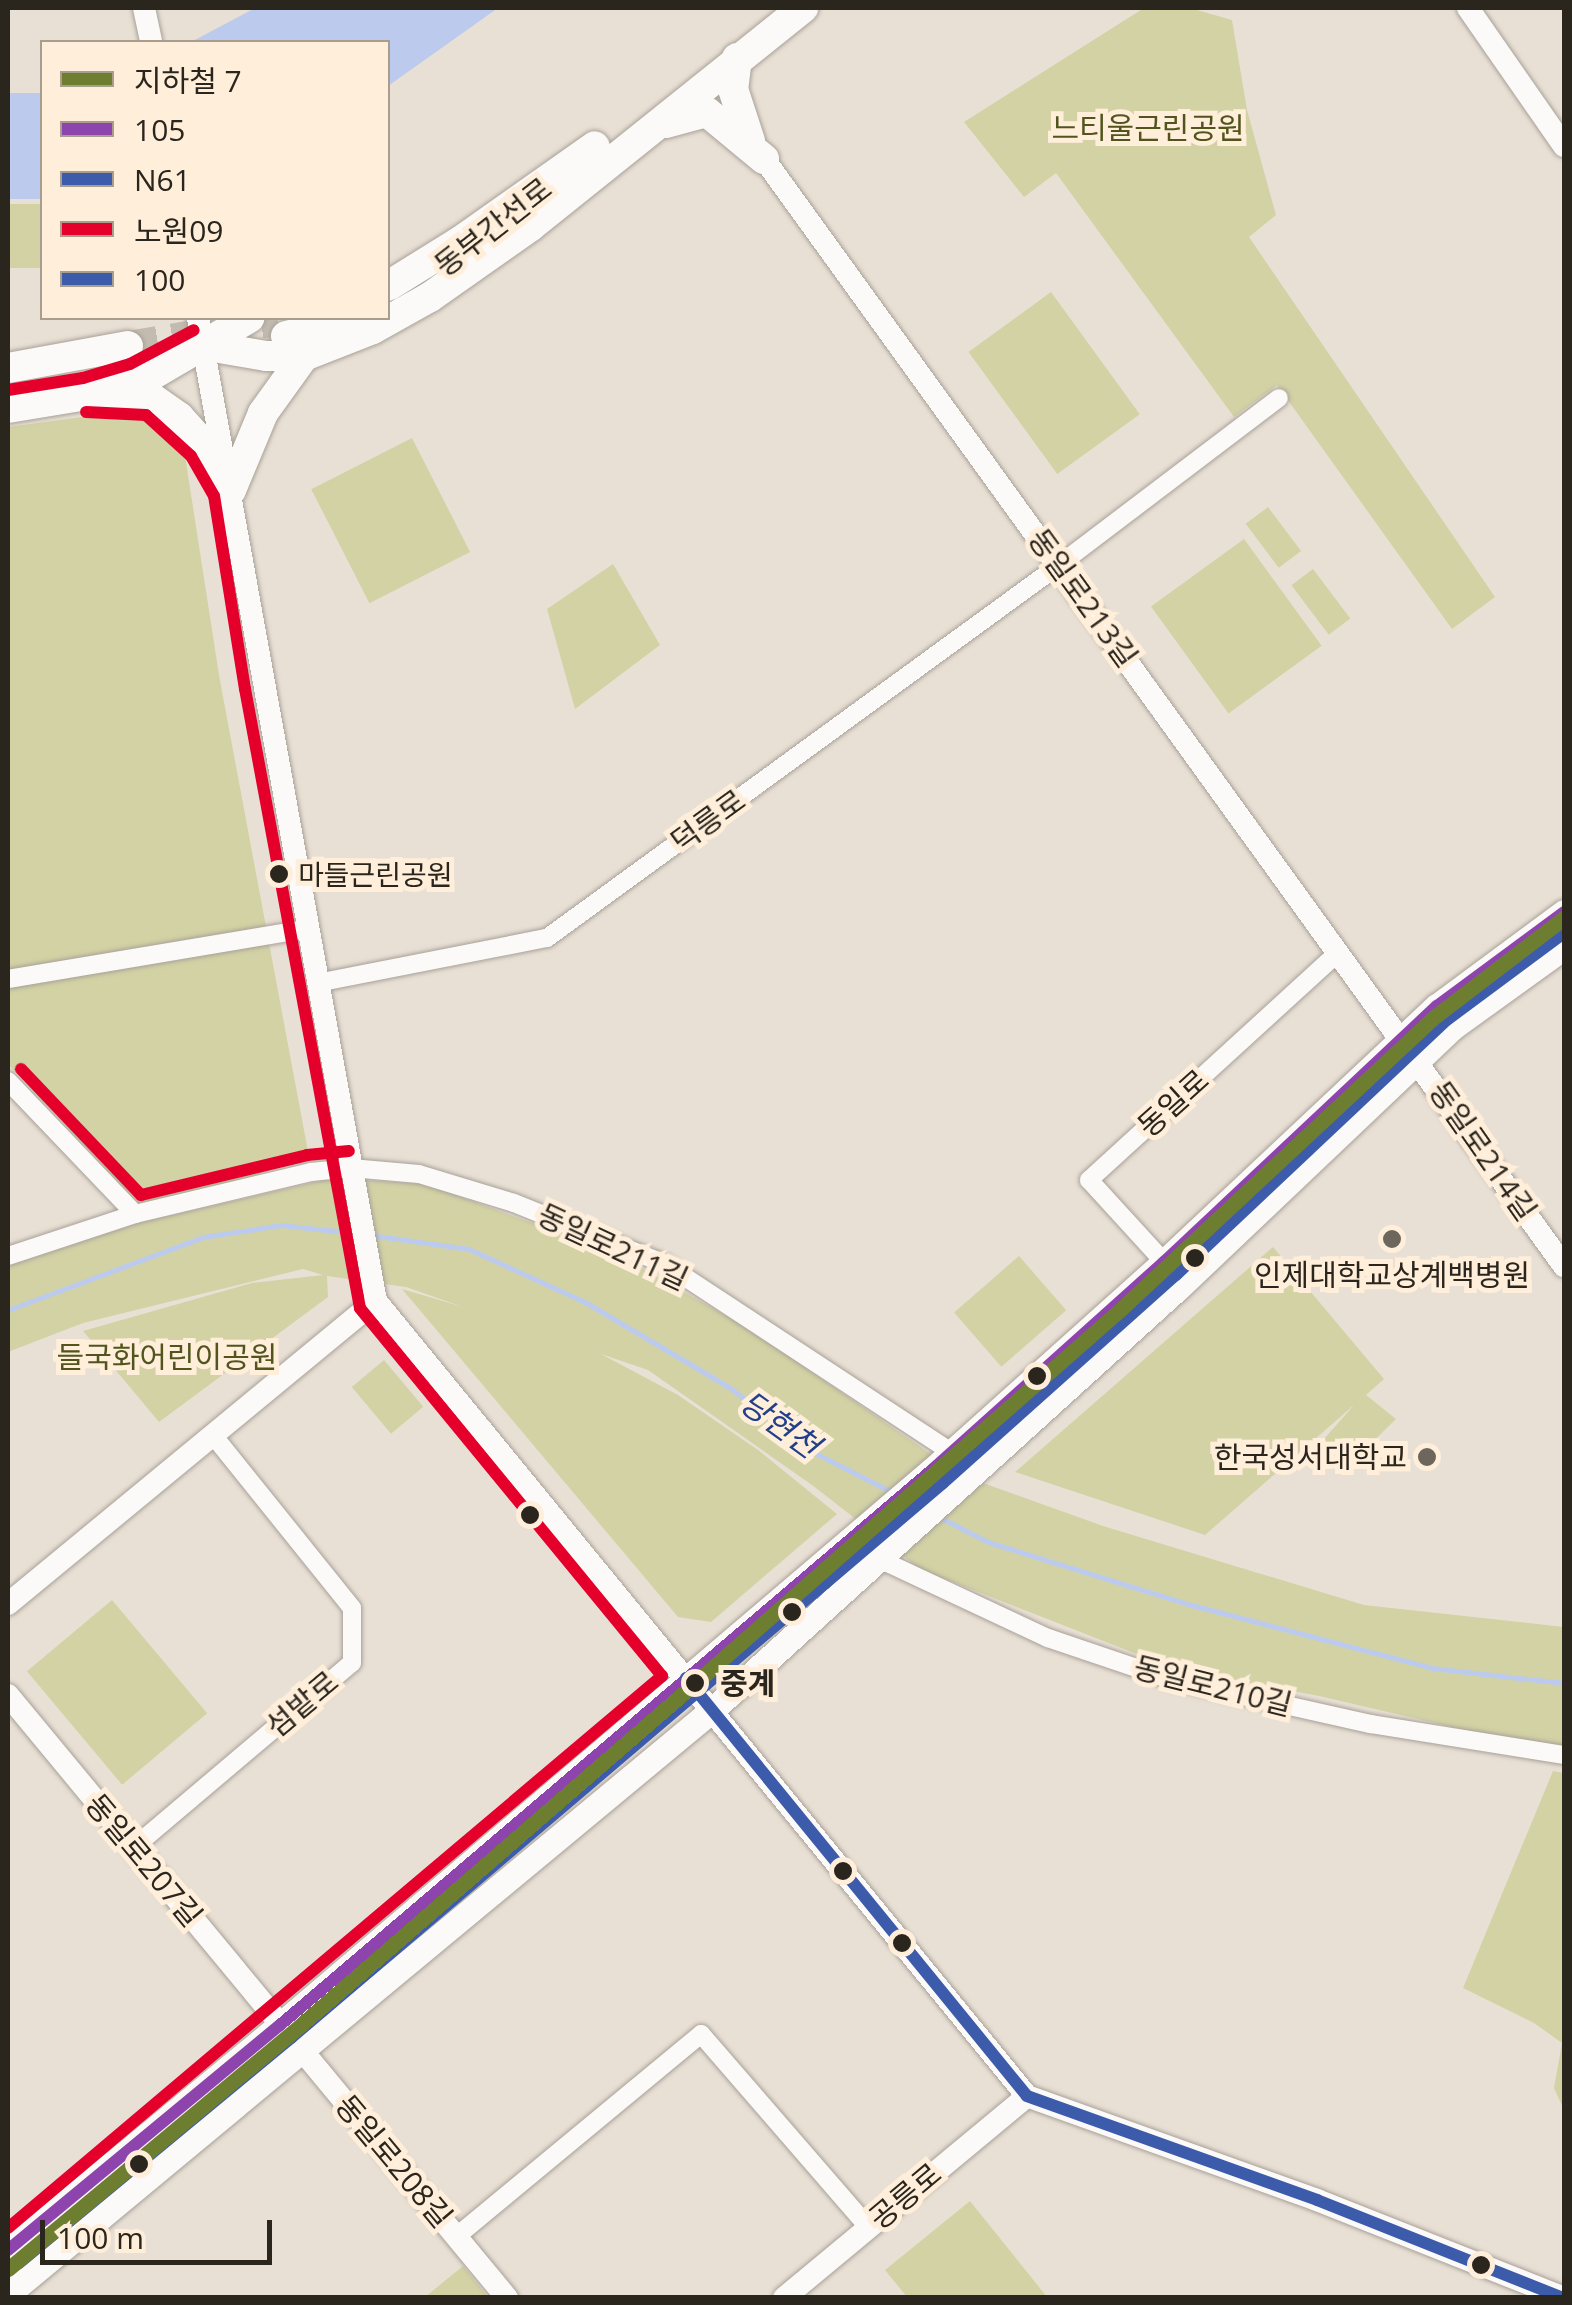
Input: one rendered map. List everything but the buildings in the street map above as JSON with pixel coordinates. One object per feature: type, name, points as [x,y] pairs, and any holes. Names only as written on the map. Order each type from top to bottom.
[{"type":"highway","name":"동부간선로","points":[[390,285],[459,242],[595,146],[637,126],[774,8]]},
{"type":"highway","points":[[390,319],[430,297],[561,200],[637,126],[738,58],[803,8]]},
{"type":"highway","points":[[738,58],[733,89],[740,118],[764,159]]},
{"type":"highway","points":[[637,126],[707,112],[764,159]]},
{"type":"highway","name":"동부간선로","points":[[390,302],[475,244],[595,146]]},
{"type":"highway","points":[[475,244],[561,200]]},
{"type":"highway","points":[[279,328],[344,320]]},
{"type":"highway","points":[[8,408],[87,395],[152,375],[200,332],[373,329],[389,320]]},
{"type":"highway","points":[[200,332],[266,356],[279,328]]},
{"type":"highway","points":[[231,490],[263,413],[279,328]]},
{"type":"highway","points":[[8,368],[129,357],[8,386]]},
{"type":"highway","points":[[87,395],[152,398],[180,417],[205,446],[231,490]]},
{"type":"main road","points":[[144,8],[151,40]]},
{"type":"main road","points":[[1468,8],[1564,146]]},
{"type":"main road","name":"동일로213길","points":[[764,159],[1402,1036]]},
{"type":"main road","points":[[200,332],[376,1301],[1027,2096],[1317,2200],[1564,2298]]},
{"type":"main road","points":[[8,2250],[942,1461],[1164,1262],[1402,1036],[1564,912]]},
{"type":"main road","points":[[8,2294],[712,1710],[960,1486],[1452,1027],[1564,948]]},
{"type":"main road","name":"동일로214길","points":[[1402,1036],[1564,1266]]},
{"type":"main road","points":[[8,1604],[376,1301]]},
{"type":"main road","name":"동일로207길","points":[[8,1696],[280,2024]]},
{"type":"main road","name":"동일로208길","points":[[280,2024],[507,2298]]},
{"type":"main road","name":"공릉로","points":[[784,2298],[1027,2096]]},
{"type":"street","name":"덕릉로","points":[[318,983],[546,938],[1059,565],[1280,398]]},
{"type":"street","points":[[8,979],[308,930]]},
{"type":"street","name":"동일로","points":[[1164,1262],[1089,1180],[1339,952]]},
{"type":"street","points":[[8,1081],[135,1214]]},
{"type":"street","name":"동일로211길","points":[[8,1256],[135,1214],[311,1172],[353,1177],[419,1174],[514,1203],[665,1264],[942,1461]]},
{"type":"street","name":"섬밭로","points":[[134,1847],[352,1663],[352,1608],[213,1435]]},
{"type":"street","name":"동일로210길","points":[[884,1555],[1048,1638],[1169,1679],[1372,1724],[1564,1755]]},
{"type":"street","points":[[457,2236],[701,2034],[868,2227]]},
{"type":"green space","name":"느티울근린공원","points":[[1144,8],[1190,8],[1232,20],[1247,110],[1276,215],[1249,237],[1495,597],[1452,629],[1277,385],[1234,417],[1056,173],[1024,197],[964,122]]},
{"type":"green space","points":[[8,204],[40,204],[40,268],[8,268]]},
{"type":"green space","points":[[1051,292],[1140,414],[1057,474],[968,352]]},
{"type":"green space","name":"마들근린공원","points":[[135,410],[174,435],[184,449],[219,675],[309,1157],[146,1212],[8,1064],[8,427]]},
{"type":"green space","points":[[412,438],[470,552],[369,603],[311,489]]},
{"type":"green space","points":[[1268,507],[1301,551],[1279,568],[1246,524]]},
{"type":"green space","points":[[1244,539],[1322,646],[1229,713],[1151,607]]},
{"type":"green space","points":[[613,564],[660,645],[575,709],[547,609]]},
{"type":"green space","points":[[1313,569],[1350,619],[1329,635],[1291,585]]},
{"type":"green space","name":"들국화어린이공원","points":[[333,1178],[425,1184],[617,1254],[751,1330],[961,1475],[1103,1526],[1364,1605],[1564,1627],[1564,1753],[1319,1696],[1175,1669],[920,1569],[812,1485],[648,1370],[601,1354],[678,1395],[758,1450],[837,1514],[711,1622],[678,1617],[402,1289],[463,1307],[406,1287],[327,1276],[328,1297],[159,1422],[83,1331],[252,1283],[323,1275],[303,1269],[83,1323],[8,1352],[8,1266],[138,1223]]},
{"type":"green space","points":[[1273,1247],[1384,1379],[1366,1395],[1396,1419],[1349,1465],[1324,1439],[1354,1405],[1205,1535],[1015,1472]]},
{"type":"green space","points":[[1019,1256],[1066,1310],[1001,1367],[954,1312]]},
{"type":"green space","points":[[384,1360],[423,1407],[391,1434],[352,1387]]},
{"type":"green space","points":[[112,1600],[207,1713],[122,1785],[27,1671]]},
{"type":"green space","points":[[1553,1771],[1564,1773],[1564,2110],[1554,2088],[1562,2043],[1534,2023],[1463,1988]]},
{"type":"green space","points":[[970,2201],[1047,2297],[907,2297],[885,2270]]},
{"type":"green space","points":[[463,2266],[488,2297],[425,2297]]},
{"type":"water","points":[[255,8],[498,8],[390,85],[390,40],[195,40]]},
{"type":"water","points":[[8,93],[40,93],[40,199],[8,199]]},
{"type":"waterway","name":"당현천","points":[[8,1310],[203,1237],[281,1225],[355,1233]]},
{"type":"waterway","name":"당현천","points":[[370,1235],[469,1249],[585,1302],[729,1387],[815,1453],[892,1492]]},
{"type":"waterway","name":"당현천","points":[[937,1516],[988,1542],[1192,1605],[1432,1668],[1564,1683]]},
{"type":"tunnel","points":[[128,346],[278,321]]},
{"type":"metro line","name":"7","points":[[8,2269],[303,2023],[694,1684],[1122,1308],[1433,1018],[1564,918]]},
{"type":"transit line","name":"노원09","points":[[8,390],[83,378],[130,364],[194,330]]},
{"type":"transit line","name":"노원09","points":[[8,2228],[662,1676],[360,1308],[245,689],[214,496],[191,456],[146,415],[86,412]]},
{"type":"transit line","name":"105","points":[[8,2250],[280,2025],[932,1470],[1164,1262],[1437,1006],[1564,912]]},
{"type":"transit line","name":"N61","points":[[19,2263],[291,2038],[943,1483],[1176,1275],[1448,1019],[1564,933]]},
{"type":"transit line","name":"노원09","points":[[21,1069],[141,1195],[307,1155],[349,1151]]},
{"type":"transit line","name":"100","points":[[686,1678],[1027,2096],[1317,2200],[1563,2298]]},
{"type":"place","name":"마들근린공원","points":[[279,874]]},
{"type":"place","name":"인제대학교상계백병원","points":[[1392,1239]]},
{"type":"place","name":"한국성서대학교","points":[[1427,1457]]},
{"type":"place","name":"중계","points":[[695,1683]]}]
